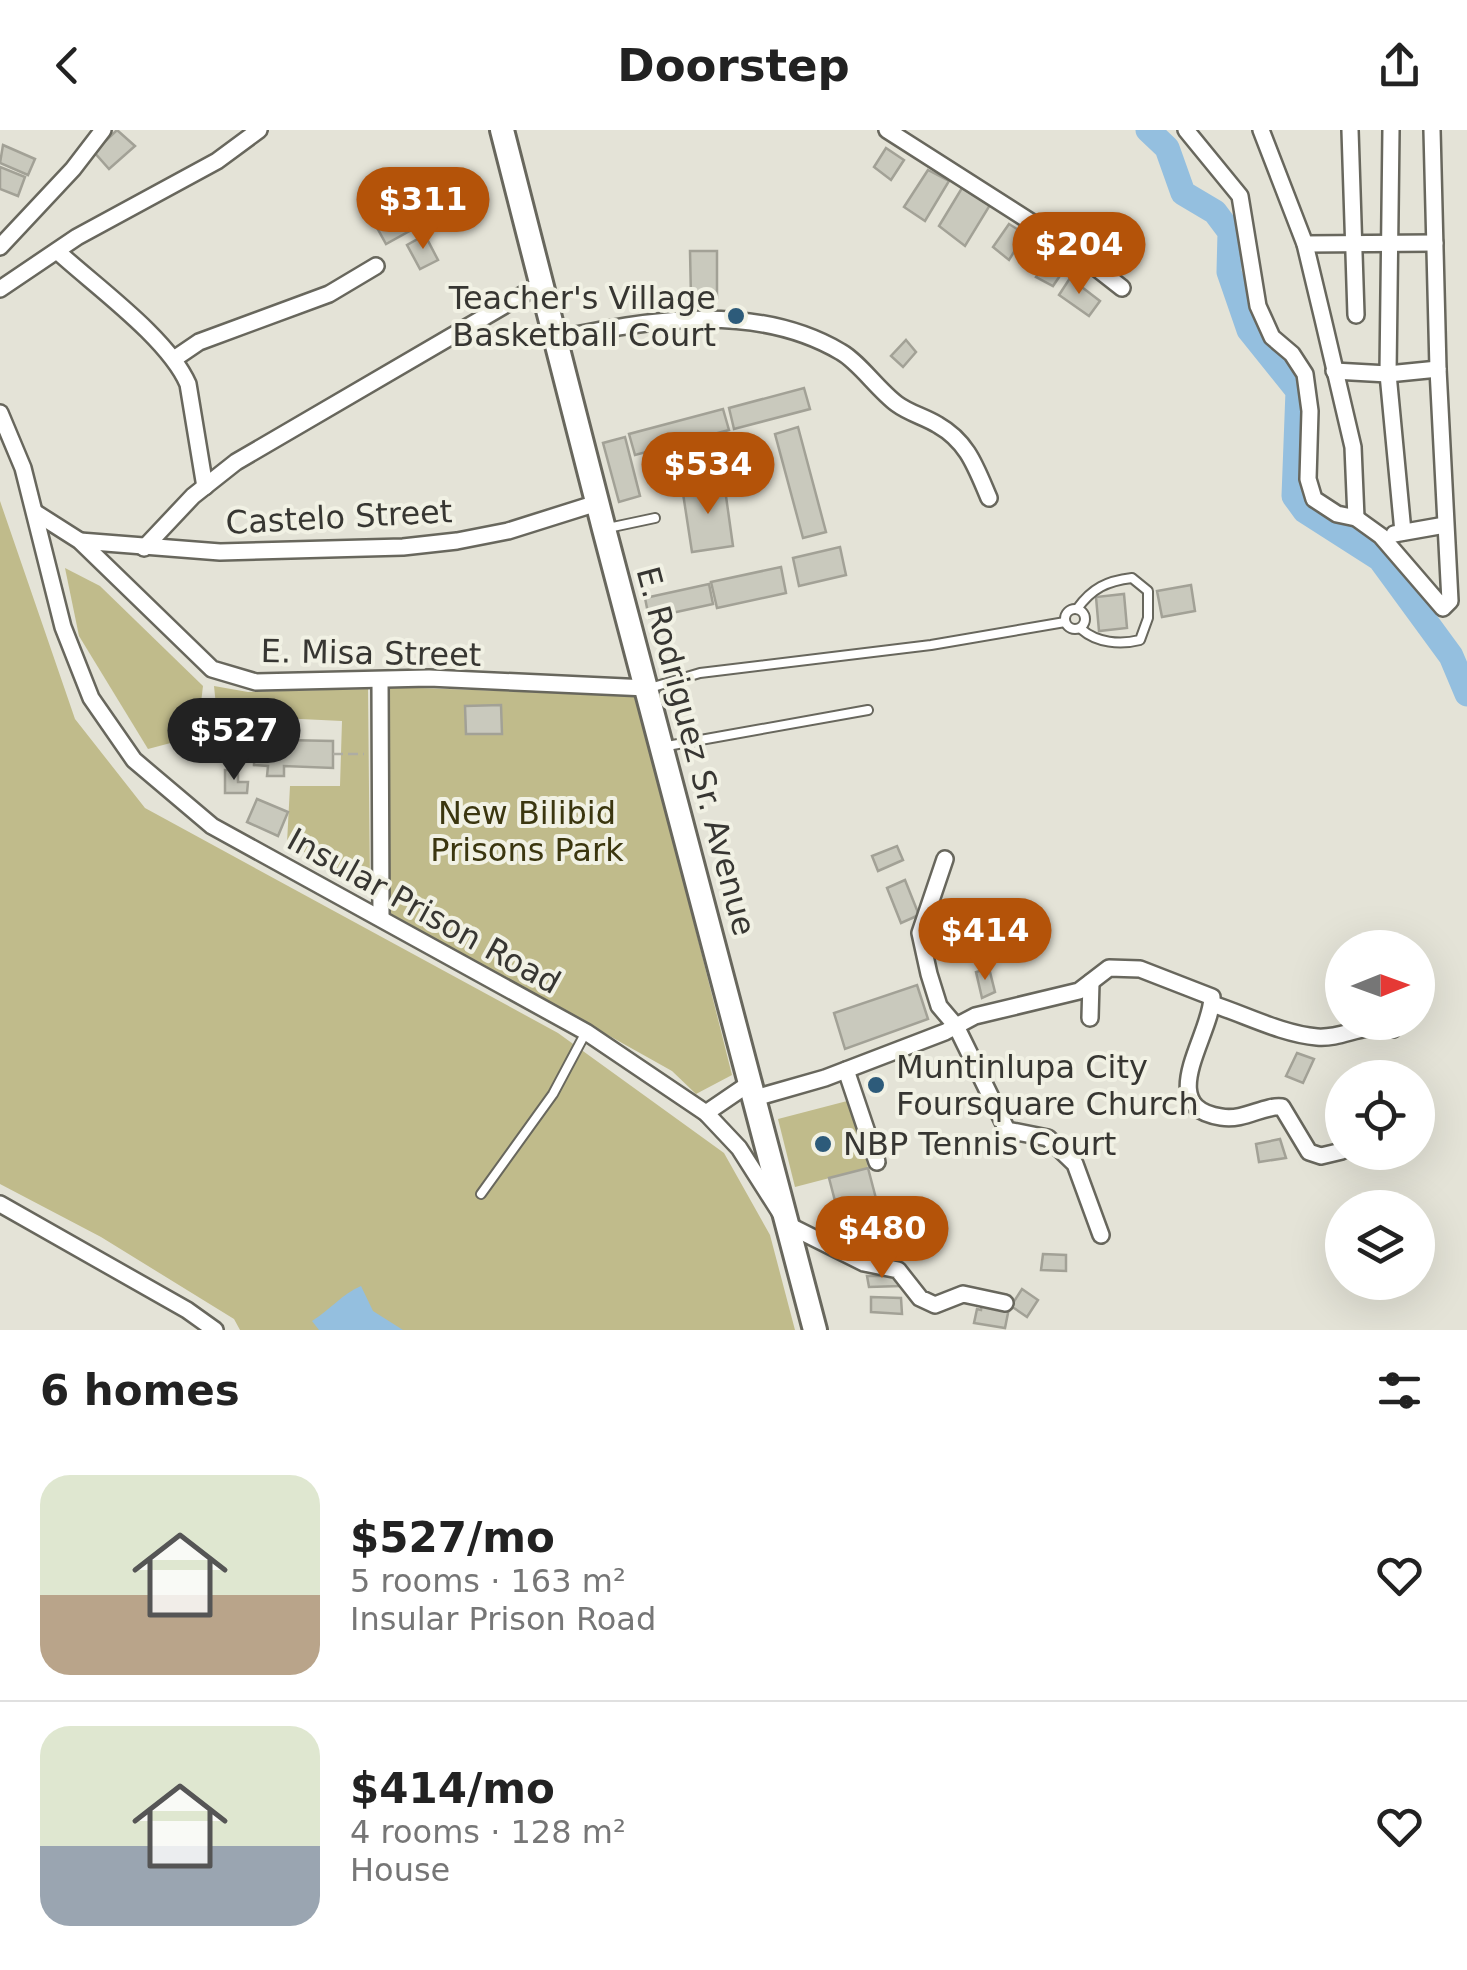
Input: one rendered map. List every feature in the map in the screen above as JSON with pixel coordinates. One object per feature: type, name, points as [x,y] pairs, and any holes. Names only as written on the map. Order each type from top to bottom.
[{"type":"street","points":[[0,247],[73,170],[103,130]]},
{"type":"street","points":[[0,289],[57,251],[216,161],[259,130]]},
{"type":"street","points":[[887,130],[1066,245],[1122,288]]},
{"type":"street","points":[[1186,130],[1240,196],[1258,306],[1272,337],[1292,354],[1306,374],[1310,411],[1309,490],[1314,499],[1337,514],[1356,518],[1380,536],[1440,606],[1446,608],[1450,601],[1438,369],[1432,130]]},
{"type":"street","points":[[1261,130],[1304,244],[1352,448],[1356,518]]},
{"type":"street","points":[[1350,130],[1356,315]]},
{"type":"street","points":[[1391,130],[1388,374],[1404,532]]},
{"type":"street","name":"E. Rodriguez Sr. Avenue","points":[[506,131],[597,503],[816,1330]]},
{"type":"street","points":[[1304,244],[1435,242]]},
{"type":"street","points":[[57,251],[174,359],[188,384],[205,487]]},
{"type":"street","points":[[174,359],[198,342],[329,294],[376,266]]},
{"type":"street","points":[[144,548],[236,462],[542,284]]},
{"type":"street","points":[[556,339],[636,322],[721,319],[784,329],[811,338],[844,353],[900,406],[959,438],[990,498]]},
{"type":"street","points":[[1334,371],[1388,374],[1438,369]]},
{"type":"street","name":"Insular Prison Road","points":[[0,413],[24,468],[63,627],[91,698],[134,760],[212,826],[586,1032],[706,1112],[739,1148],[788,1226]]},
{"type":"street","name":"Castelo Street","points":[[80,541],[220,552],[402,547],[508,531],[597,503]]},
{"type":"street","name":"E. Misa Street","points":[[36,513],[80,541],[212,669],[256,682],[429,678],[648,688]]},
{"type":"street","points":[[1380,536],[1444,525]]},
{"type":"street","points":[[380,680],[382,918]]},
{"type":"street","points":[[945,859],[920,933],[939,1006],[956,1026],[1007,1130],[1048,1138],[1075,1164],[1101,1236]]},
{"type":"street","points":[[706,1112],[752,1090],[846,1070],[975,1016],[1079,991],[1109,968],[1140,969],[1210,994],[1212,1004],[1186,1080],[1188,1094],[1196,1106],[1206,1114],[1223,1118],[1253,1115],[1274,1106],[1282,1108],[1309,1152],[1325,1155]]},
{"type":"street","points":[[1090,1018],[1091,982]]},
{"type":"street","points":[[1212,1004],[1298,1034],[1325,1036]]},
{"type":"street","points":[[846,1070],[877,1162]]},
{"type":"street","points":[[0,1204],[187,1310],[215,1330]]},
{"type":"street","points":[[788,1226],[864,1263],[898,1270],[917,1295],[935,1305],[968,1294],[1005,1303]]},
{"type":"lane","points":[[604,529],[655,518]]},
{"type":"lane","points":[[1132,578],[1148,591],[1148,618],[1140,640],[1104,640],[1081,629],[1071,630],[1064,622],[1065,615],[1077,609],[1088,593],[1112,580],[1132,578]]},
{"type":"lane","points":[[1077,609],[1086,622],[1081,629]]},
{"type":"lane","points":[[648,688],[700,674],[931,645],[1064,622]]},
{"type":"lane","points":[[662,747],[868,710]]},
{"type":"lane","points":[[481,1194],[553,1094],[586,1032]]},
{"type":"path","points":[[333,754],[381,754]]},
{"type":"green space","points":[[0,501],[75,719],[145,808],[558,1033],[724,1153],[770,1235],[795,1330],[240,1330],[234,1319],[101,1237],[0,1184]]},
{"type":"green space","points":[[65,568],[100,586],[203,686],[197,736],[148,749],[79,636]]},
{"type":"green space","points":[[214,686],[248,692],[368,689],[370,888],[287,843],[290,786],[340,786],[342,721],[217,715]]},
{"type":"green space","name":"New Bilibid Prisons Park","points":[[390,687],[637,696],[732,1075],[696,1094],[672,1071],[390,913]]},
{"type":"green space","name":"NBP Tennis Court","points":[[851,1100],[868,1168],[795,1187],[778,1119]]},
{"type":"water","points":[[361,1286],[373,1311],[403,1330],[319,1330],[312,1321]]},
{"type":"building","points":[[117,130],[135,146],[109,169],[94,152]]},
{"type":"building","points":[[3,145],[35,159],[28,175],[0,163]]},
{"type":"building","points":[[886,148],[904,160],[891,180],[874,167]]},
{"type":"building","points":[[0,167],[25,177],[18,196],[0,189]]},
{"type":"building","points":[[928,170],[949,181],[925,221],[904,207]]},
{"type":"building","points":[[962,188],[990,205],[965,246],[939,226]]},
{"type":"building","points":[[413,203],[424,223],[386,244],[375,224]]},
{"type":"building","points":[[1009,224],[1025,234],[1009,260],[993,247]]},
{"type":"building","points":[[425,235],[438,260],[420,269],[407,245]]},
{"type":"building","points":[[1055,249],[1072,258],[1053,286],[1036,277]]},
{"type":"building","points":[[690,251],[717,251],[717,298],[691,298]]},
{"type":"building","points":[[1070,278],[1100,301],[1089,316],[1059,295]]},
{"type":"building","points":[[906,340],[916,352],[903,367],[891,356]]},
{"type":"building","points":[[804,388],[810,409],[734,429],[729,408]]},
{"type":"building","points":[[723,409],[729,430],[635,455],[629,434]]},
{"type":"building","points":[[798,427],[826,532],[803,538],[775,434]]},
{"type":"building","points":[[625,437],[640,496],[619,502],[603,443]]},
{"type":"building","points":[[713,465],[714,480],[689,481],[688,467]]},
{"type":"building","points":[[724,482],[733,546],[692,552],[682,487]]},
{"type":"building","points":[[840,547],[846,575],[799,586],[793,558]]},
{"type":"building","points":[[781,567],[786,593],[717,608],[711,582]]},
{"type":"building","points":[[709,584],[713,604],[649,618],[645,598]]},
{"type":"building","points":[[1191,585],[1195,611],[1162,617],[1157,591]]},
{"type":"building","points":[[1124,594],[1127,628],[1099,631],[1096,597]]},
{"type":"building","points":[[501,705],[502,734],[466,734],[465,706]]},
{"type":"building","points":[[269,732],[286,732],[285,740],[333,741],[333,768],[284,766],[284,776],[267,776],[268,766],[254,765],[255,739],[268,739]]},
{"type":"building","points":[[225,770],[238,770],[238,782],[248,782],[247,793],[225,793]]},
{"type":"building","points":[[257,799],[288,812],[278,836],[247,822]]},
{"type":"building","points":[[897,846],[903,860],[878,871],[872,856]]},
{"type":"building","points":[[905,880],[919,915],[901,923],[887,888]]},
{"type":"building","points":[[989,968],[995,992],[982,998],[976,972]]},
{"type":"building","points":[[917,985],[928,1019],[845,1049],[834,1013]]},
{"type":"building","points":[[1297,1053],[1314,1059],[1303,1083],[1286,1076]]},
{"type":"building","points":[[1280,1139],[1286,1158],[1259,1162],[1256,1144]]},
{"type":"building","points":[[868,1168],[879,1210],[840,1220],[829,1178]]},
{"type":"building","points":[[1043,1254],[1066,1255],[1066,1271],[1041,1270]]},
{"type":"building","points":[[867,1276],[894,1276],[900,1286],[869,1287]]},
{"type":"building","points":[[1022,1289],[1038,1300],[1027,1317],[1011,1306]]},
{"type":"building","points":[[871,1297],[901,1298],[902,1314],[871,1312]]},
{"type":"building","points":[[982,1303],[1009,1308],[1005,1328],[974,1323]]},
{"type":"waterway","points":[[1148,130],[1167,148],[1183,193],[1215,212],[1230,232],[1229,272],[1249,330],[1298,391],[1294,496],[1305,511],[1380,559],[1451,656],[1467,694]]},
{"type":"place","name":"Teacher's Village Basketball Court","points":[[736,316]]},
{"type":"place","name":"Muntinlupa City Foursquare Church","points":[[876,1085]]},
{"type":"place","name":"NBP Tennis Court","points":[[823,1144]]}]
